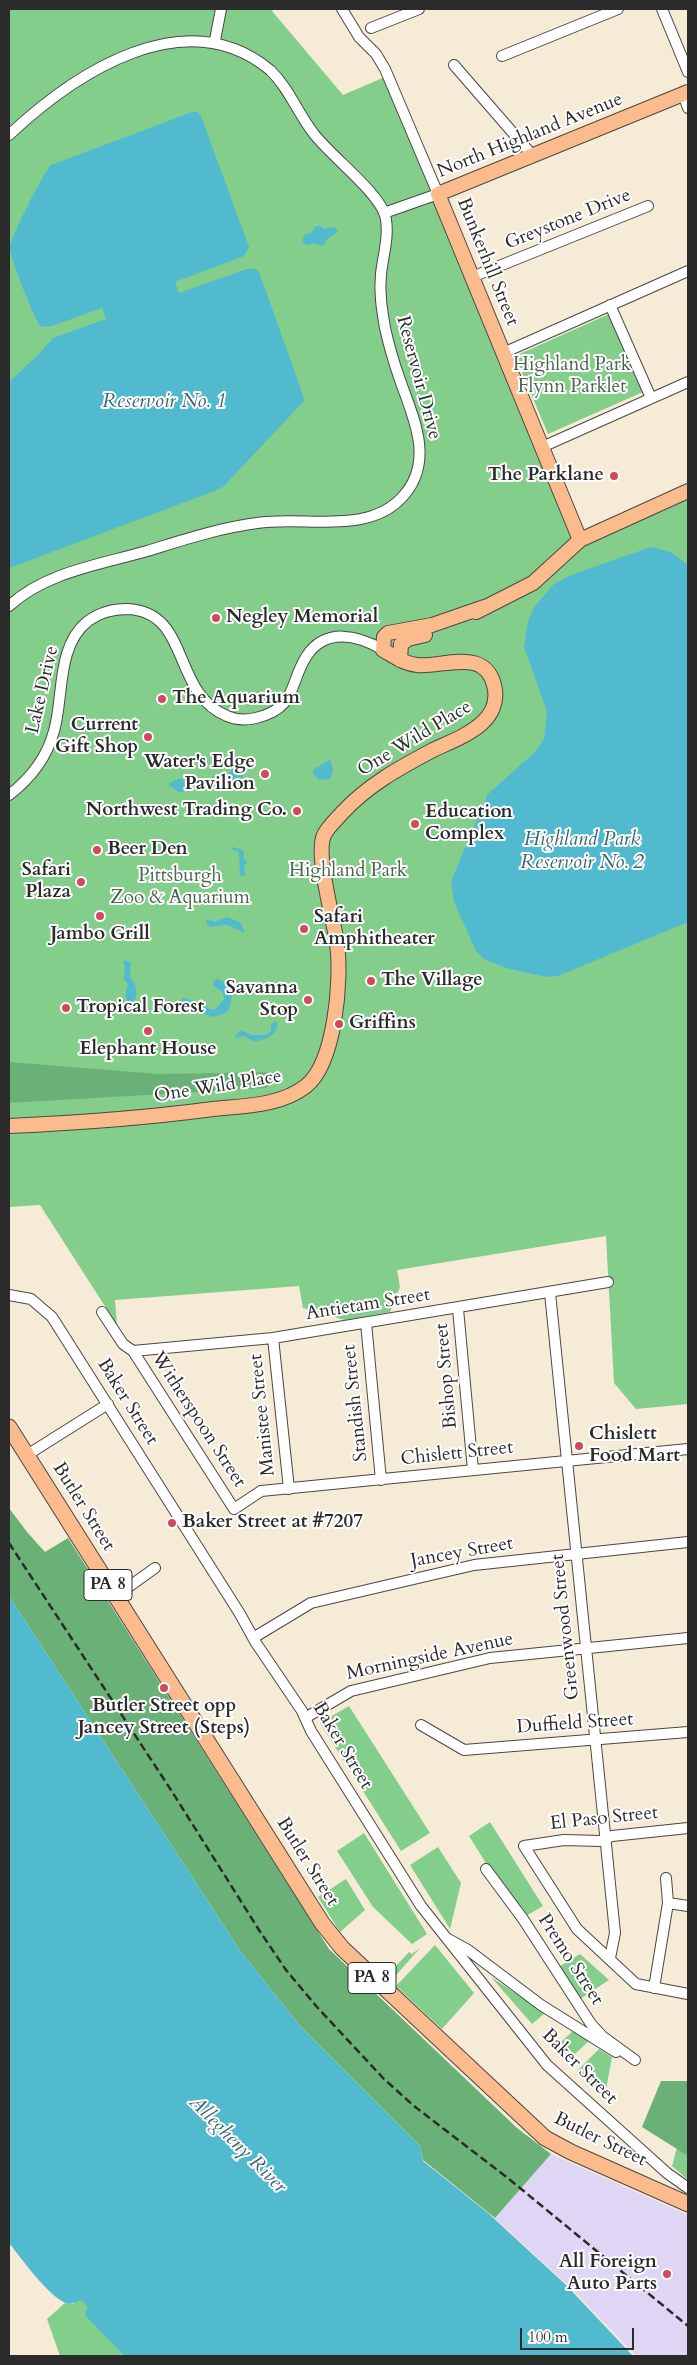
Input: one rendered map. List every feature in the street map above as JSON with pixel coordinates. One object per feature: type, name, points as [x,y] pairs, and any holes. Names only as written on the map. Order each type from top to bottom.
[{"type":"highway","name":"Butler Street","points":[[9,1427],[322,1923],[350,1957],[545,2138],[688,2204]]},
{"type":"main road","name":"North Highland Avenue","points":[[438,194],[685,93]]},
{"type":"main road","name":"Bunkerhill Street","points":[[438,194],[580,540]]},
{"type":"main road","points":[[400,660],[400,647],[404,642],[442,630],[533,583],[580,540],[688,492]]},
{"type":"main road","points":[[383,650],[384,638],[388,633],[432,625],[484,607]]},
{"type":"main road","name":"One Wild Place","points":[[9,1126],[96,1122],[261,1103],[288,1097],[306,1086],[316,1076],[325,1057],[335,1001],[338,957],[322,852],[325,834],[366,790],[396,769],[473,730],[483,722],[493,708],[495,697],[492,681],[476,664],[454,661],[416,665],[400,660],[383,650]]},
{"type":"street","points":[[215,40],[221,9]]},
{"type":"street","name":"Bunkerhill Street","points":[[342,9],[358,37],[376,54],[385,69],[438,194]]},
{"type":"street","points":[[371,28],[419,9]]},
{"type":"street","points":[[502,56],[618,9]]},
{"type":"street","points":[[662,9],[688,72]]},
{"type":"street","points":[[9,135],[41,105],[66,86],[109,59],[135,46],[180,36],[215,40],[246,52],[270,70],[320,141],[375,197],[384,213]]},
{"type":"street","points":[[454,65],[533,156]]},
{"type":"street","points":[[685,93],[688,108]]},
{"type":"street","name":"North Highland Avenue","points":[[384,213],[438,194]]},
{"type":"street","name":"Greystone Drive","points":[[472,277],[648,206]]},
{"type":"street","name":"Reservoir Drive","points":[[9,606],[34,587],[59,576],[214,531],[282,520],[353,520],[385,510],[402,497],[417,473],[420,446],[412,414],[391,355],[382,310],[381,276],[386,232],[384,213]]},
{"type":"street","points":[[504,353],[688,271]]},
{"type":"street","points":[[610,306],[651,398]]},
{"type":"street","points":[[542,447],[688,382]]},
{"type":"street","name":"Lake Drive","points":[[9,795],[32,773],[53,734],[66,659],[74,637],[87,622],[102,613],[129,609],[152,616],[160,622],[175,640],[190,682],[204,701],[218,712],[240,719],[260,717],[282,705],[292,691],[307,656],[321,642],[337,636],[351,637],[364,639],[383,650]]},
{"type":"street","name":"Antietam Street","points":[[133,1350],[273,1338],[458,1309],[608,1282]]},
{"type":"street","name":"Greenwood Street","points":[[550,1293],[615,1933],[610,1958]]},
{"type":"street","name":"Baker Street","points":[[9,1295],[31,1299],[48,1312],[305,1718],[311,1731],[413,1894],[446,1938],[554,2073],[672,2178],[688,2188]]},
{"type":"street","name":"Bishop Street","points":[[458,1309],[473,1470]]},
{"type":"street","name":"Witherspoon Street","points":[[102,1312],[118,1338],[133,1350],[234,1509]]},
{"type":"street","name":"Standish Street","points":[[366,1323],[381,1480]]},
{"type":"street","name":"Manistee Street","points":[[273,1338],[289,1489]]},
{"type":"street","points":[[27,1455],[108,1404]]},
{"type":"street","name":"Chislett Street","points":[[234,1509],[261,1491],[688,1449]]},
{"type":"street","name":"Jancey Street","points":[[253,1638],[311,1603],[474,1564],[688,1542]]},
{"type":"street","points":[[116,1596],[155,1568]]},
{"type":"street","name":"Morningside Avenue","points":[[305,1718],[351,1691],[490,1658],[688,1638]]},
{"type":"street","name":"Duffield Street","points":[[421,1725],[464,1750],[595,1741],[688,1732]]},
{"type":"street","name":"El Paso Street","points":[[610,1958],[577,1929],[524,1846],[564,1840],[600,1841],[612,1836],[688,1828]]},
{"type":"street","name":"Premo Street","points":[[446,1938],[468,1950],[557,2016],[606,2047],[635,2060],[602,2036],[590,2024],[523,1919],[486,1869]]},
{"type":"street","points":[[654,1988],[668,1903],[666,1878]]},
{"type":"street","points":[[668,1903],[688,1906]]},
{"type":"street","points":[[610,1958],[636,1984],[688,1994]]},
{"type":"shaded area","points":[[551,2154],[688,2215],[688,2356],[636,2356],[573,2290],[495,2218]]},
{"type":"green space","name":"Highland Park","points":[[9,9],[274,9],[272,11],[343,95],[387,76],[580,540],[688,494],[688,1404],[636,1409],[614,1383],[606,1236],[397,1270],[400,1287],[390,1312],[345,1320],[303,1308],[299,1286],[115,1300],[117,1325],[40,1205],[9,1207]]},
{"type":"green space","name":"Highland Park Flynn Parklet","points":[[609,314],[643,392],[548,434],[515,356]]},
{"type":"green space","points":[[9,1062],[158,1074],[280,1072],[266,1088],[9,1103]]},
{"type":"green space","points":[[9,1508],[45,1552],[68,1538],[329,1949],[517,2128],[551,2154],[495,2218],[423,2160],[420,2146],[301,2027],[241,1952],[9,1596]]},
{"type":"green space","points":[[349,1706],[430,1833],[401,1851],[320,1723]]},
{"type":"green space","points":[[490,1822],[543,1906],[521,1919],[469,1836]]},
{"type":"green space","points":[[364,1833],[427,1934],[412,1944],[373,1907],[337,1851]]},
{"type":"green space","points":[[438,1847],[461,1883],[450,1929],[410,1865]]},
{"type":"green space","points":[[346,1879],[365,1910],[340,1932],[318,1897]]},
{"type":"green space","points":[[435,1945],[474,1993],[442,2029],[396,1986]]},
{"type":"green space","points":[[420,1948],[391,1981],[386,1977],[409,1952],[412,1954]]},
{"type":"green space","points":[[580,1954],[609,1980],[574,2003],[554,1970]]},
{"type":"green space","points":[[491,1977],[545,2013],[532,2024]]},
{"type":"green space","points":[[573,2031],[589,2041],[566,2062],[553,2049]]},
{"type":"green space","points":[[599,2049],[612,2057],[605,2095],[577,2071]]},
{"type":"green space","points":[[661,2081],[688,2081],[688,2156],[642,2127]]},
{"type":"green space","points":[[688,2106],[688,2180],[672,2166]]},
{"type":"green space","points":[[81,2299],[87,2306],[86,2315],[124,2356],[60,2356],[47,2319],[65,2303],[73,2304]]},
{"type":"water","name":"Reservoir No. 1","points":[[192,112],[198,112],[201,116],[249,247],[244,256],[175,282],[179,293],[247,269],[256,269],[259,272],[304,401],[223,487],[9,568],[9,382],[53,338],[106,319],[102,308],[52,326],[41,327],[23,289],[11,254],[10,248],[16,231],[51,165]]},
{"type":"water","points":[[319,225],[324,229],[335,227],[338,232],[328,238],[323,246],[315,243],[308,245],[302,243],[304,235],[311,233]]},
{"type":"water","name":"Highland Park Reservoir No. 2","points":[[651,547],[671,552],[688,565],[688,922],[558,976],[546,977],[506,968],[484,959],[476,951],[454,902],[451,881],[488,794],[535,752],[544,739],[547,711],[524,647],[528,621],[535,606],[554,584],[571,575]]},
{"type":"water","points":[[330,760],[333,771],[330,779],[319,780],[313,773],[314,769]]},
{"type":"water","points":[[235,766],[244,770],[241,780],[236,786],[234,787],[223,780],[218,781],[215,785],[213,783],[212,776],[228,774]]},
{"type":"water","points":[[178,779],[183,779],[186,790],[180,793],[168,784]]},
{"type":"water","points":[[232,847],[244,852],[244,860],[248,862],[244,866],[245,875],[240,876],[239,852],[231,849]]},
{"type":"water","points":[[227,917],[241,923],[245,933],[227,925],[210,927],[206,923],[207,919],[215,922]]},
{"type":"water","points":[[125,960],[131,963],[130,977],[136,989],[136,998],[132,1002],[128,1001],[125,996],[128,984],[124,979],[125,967],[123,963]]},
{"type":"water","points":[[218,979],[230,989],[232,998],[227,1012],[214,1017],[201,1013],[185,1013],[177,1010],[175,1006],[183,998],[215,1010],[224,999],[223,993],[213,985],[214,980]]},
{"type":"water","points":[[275,1021],[278,1024],[275,1032],[255,1042],[244,1036],[237,1038],[235,1035],[242,1030],[251,1035],[266,1035],[271,1031],[271,1025]]},
{"type":"water","name":"Allegheny River","points":[[9,1596],[241,1952],[301,2027],[420,2146],[423,2161],[488,2213],[567,2286],[633,2356],[124,2356],[85,2315],[87,2306],[81,2300],[70,2304],[59,2299],[28,2267],[9,2243]]},
{"type":"railway","points":[[9,1543],[171,1790],[259,1930],[286,1970],[317,2007],[384,2079],[414,2106],[509,2179],[688,2326]]},
{"type":"place","name":"The Parklane","points":[[614,476]]},
{"type":"place","name":"Negley Memorial","points":[[216,618]]},
{"type":"place","name":"The Aquarium","points":[[162,699]]},
{"type":"place","name":"Current Gift Shop","points":[[148,737]]},
{"type":"place","name":"Water's Edge Pavilion","points":[[265,774]]},
{"type":"place","name":"Northwest Trading Co.","points":[[297,811]]},
{"type":"place","name":"Education Complex","points":[[415,824]]},
{"type":"place","name":"Beer Den","points":[[97,850]]},
{"type":"place","name":"Safari Plaza","points":[[81,882]]},
{"type":"place","name":"Jambo Grill","points":[[100,916]]},
{"type":"place","name":"Safari Amphitheater","points":[[304,929]]},
{"type":"place","name":"The Village","points":[[371,981]]},
{"type":"place","name":"Savanna Stop","points":[[308,1000]]},
{"type":"place","name":"Tropical Forest","points":[[66,1008]]},
{"type":"place","name":"Griffins","points":[[339,1024]]},
{"type":"place","name":"Elephant House","points":[[148,1031]]},
{"type":"place","name":"Chislett Food Mart","points":[[579,1446]]},
{"type":"place","name":"Baker Street at #7207","points":[[172,1523]]},
{"type":"place","name":"Butler Street opp Jancey Street (Steps)","points":[[164,1688]]},
{"type":"place","name":"All Foreign Auto Parts","points":[[667,2274]]},
{"type":"park label","name":"Pittsburgh Zoo & Aquarium","points":[[180,888]]}]
